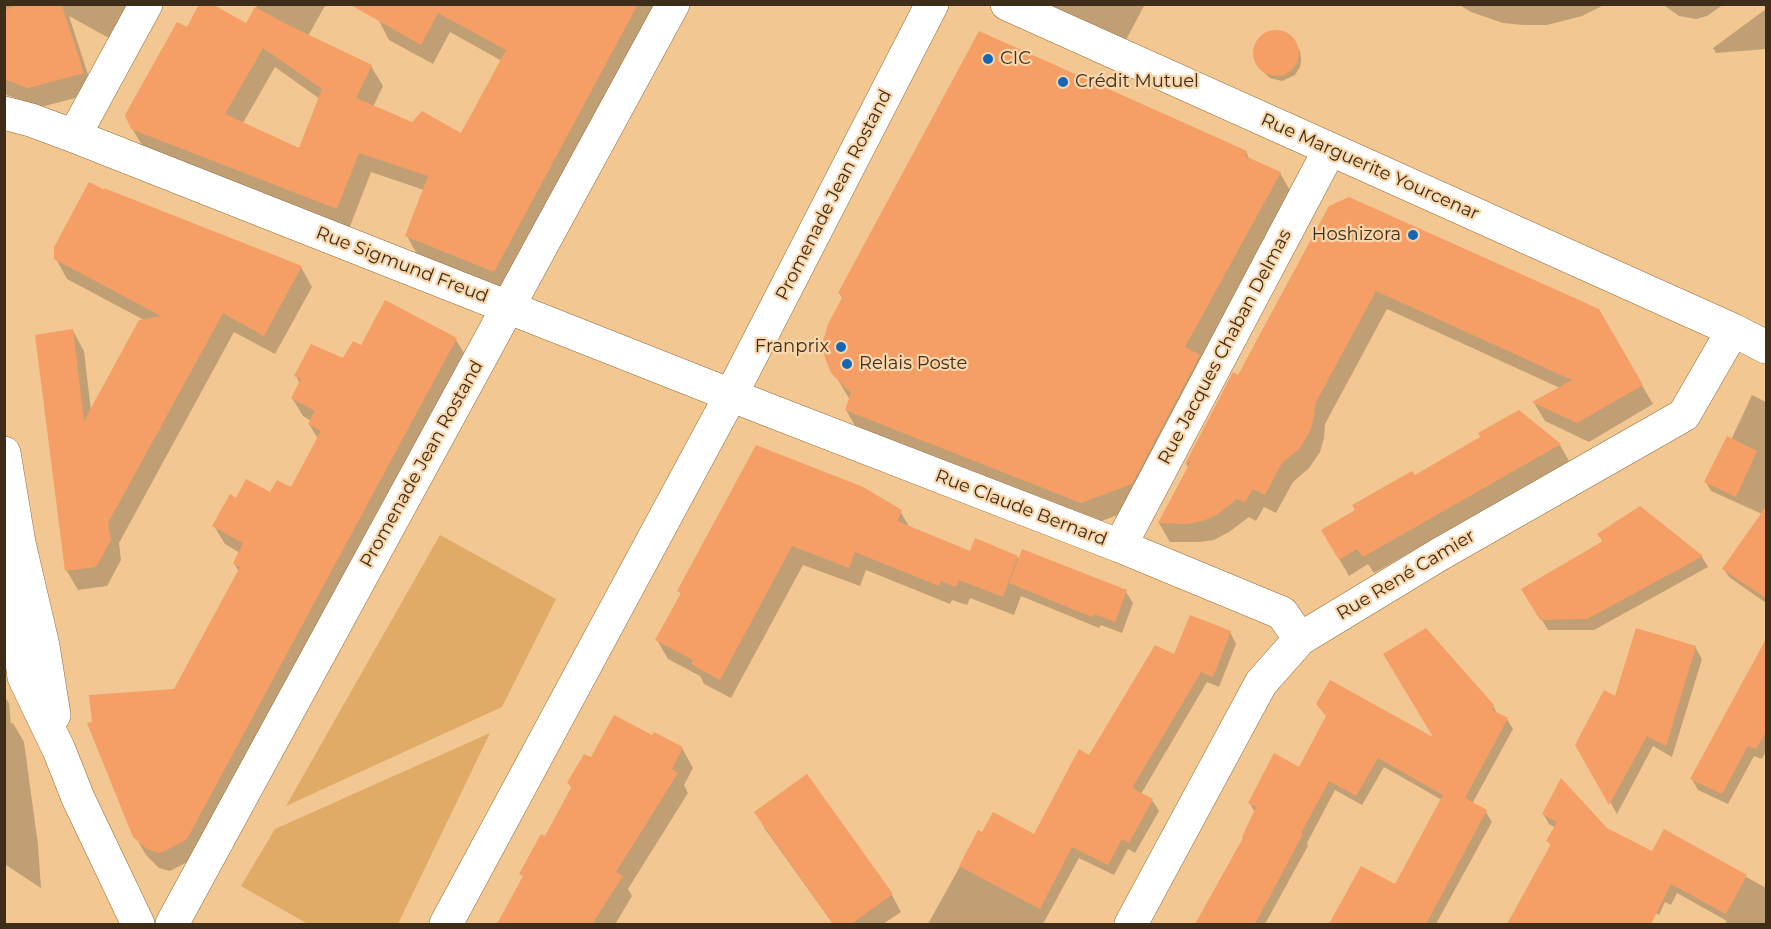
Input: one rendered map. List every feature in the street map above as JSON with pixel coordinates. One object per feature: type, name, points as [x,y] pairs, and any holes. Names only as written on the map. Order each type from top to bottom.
[{"type":"street","points":[[74,136],[146,4]]},
{"type":"street","name":"Promenade Jean Rostand","points":[[172,924],[673,4]]},
{"type":"street","name":"Promenade Jean Rostand","points":[[446,924],[730,395],[932,4]]},
{"type":"street","name":"Rue Marguerite Yourcenar","points":[[1007,4],[1733,330]]},
{"type":"street","name":"Rue Sigmund Freud","points":[[4,113],[74,136],[730,395]]},
{"type":"street","name":"Rue Jacques Chaban Delmas","points":[[1120,546],[1330,149]]},
{"type":"street","points":[[1733,330],[1767,347]]},
{"type":"street","name":"Rue René Camier","points":[[1131,924],[1261,683],[1300,639],[1440,554],[1684,415],[1733,330]]},
{"type":"street","name":"Rue Claude Bernard","points":[[730,395],[1120,546],[1281,613],[1300,639]]},
{"type":"street","points":[[4,453],[19,543],[15,613],[24,677],[138,924]]},
{"type":"shaded area","points":[[440,535],[556,599],[502,707],[286,806]]},
{"type":"shaded area","points":[[490,733],[398,924],[308,924],[241,886],[275,829]]},
{"type":"building","points":[[21,4],[62,6],[84,73],[28,88],[4,79],[4,10]]},
{"type":"building","points":[[199,4],[212,4],[246,23],[255,7],[372,65],[356,98],[412,122],[422,111],[461,133],[506,50],[438,13],[421,45],[349,4],[638,4],[494,272],[405,236],[428,176],[359,153],[337,209],[131,129],[125,115],[177,22],[187,27]],"holes":[[[263,48],[322,89],[299,148],[225,114]]]},
{"type":"building","points":[[1276,30],[1292,37],[1299,53],[1292,69],[1276,76],[1260,69],[1253,53],[1260,37]]},
{"type":"building","points":[[979,31],[1247,151],[1245,156],[1281,172],[1185,347],[1200,355],[1132,484],[1081,503],[845,410],[851,393],[831,373],[825,358],[823,342],[828,324],[843,296],[838,293]]},
{"type":"building","points":[[89,182],[302,266],[264,336],[223,313],[108,523],[111,540],[96,567],[65,571],[35,335],[73,329],[84,421],[139,320],[161,316],[54,259],[54,247]]},
{"type":"building","points":[[1349,197],[1599,309],[1643,385],[1577,423],[1532,402],[1572,380],[1376,291],[1315,404],[1314,418],[1309,433],[1299,449],[1282,463],[1265,495],[1253,489],[1245,502],[1237,499],[1218,514],[1203,521],[1187,524],[1158,523],[1191,461],[1185,464],[1233,372],[1238,375],[1329,206]]},
{"type":"building","points":[[385,300],[457,338],[187,839],[159,853],[147,849],[133,837],[87,723],[92,722],[89,695],[174,689],[240,567],[233,563],[243,543],[212,526],[230,494],[236,498],[246,479],[270,492],[277,480],[291,487],[321,431],[308,424],[315,411],[291,398],[301,379],[294,376],[311,344],[343,358],[353,341],[361,345]]},
{"type":"building","points":[[1519,410],[1561,444],[1363,557],[1357,549],[1339,560],[1321,530],[1355,510],[1352,505],[1412,471],[1415,475],[1480,437],[1478,433]]},
{"type":"building","points":[[1727,436],[1757,451],[1736,497],[1704,482]]},
{"type":"building","points":[[756,445],[863,487],[902,510],[897,521],[970,551],[975,538],[1018,556],[1003,597],[959,580],[956,587],[941,581],[939,586],[855,552],[849,568],[792,546],[720,680],[691,664],[693,660],[655,640],[681,593],[677,591]]},
{"type":"building","points":[[1767,505],[1767,599],[1722,569]]},
{"type":"building","points":[[1640,506],[1703,556],[1587,619],[1540,620],[1521,589],[1603,541],[1597,534]]},
{"type":"building","points":[[1022,549],[1127,590],[1115,622],[1094,614],[1092,617],[1009,583]]},
{"type":"building","points":[[1190,615],[1231,631],[1213,677],[1201,672],[1132,788],[1153,799],[1129,843],[1122,839],[1108,865],[1072,847],[1040,909],[959,866],[978,830],[982,832],[993,812],[1034,834],[1079,749],[1089,755],[1155,645],[1174,654]]},
{"type":"building","points":[[1426,628],[1494,705],[1492,710],[1508,718],[1465,798],[1487,810],[1426,924],[1329,924],[1361,866],[1395,884],[1443,795],[1378,758],[1356,796],[1329,781],[1255,924],[1195,924],[1243,838],[1256,807],[1248,803],[1274,753],[1299,767],[1326,716],[1316,704],[1330,680],[1433,737],[1383,654]]},
{"type":"building","points":[[1636,628],[1696,646],[1666,746],[1647,736],[1609,805],[1575,745],[1604,690],[1615,696]]},
{"type":"building","points":[[1767,637],[1767,730],[1756,749],[1748,746],[1722,794],[1690,779]]},
{"type":"building","points":[[614,715],[652,735],[654,732],[683,747],[672,769],[678,773],[616,872],[623,876],[592,924],[497,924],[523,876],[519,874],[541,834],[545,836],[572,786],[567,783],[584,754],[591,757]]},
{"type":"building","points":[[807,774],[893,894],[851,924],[833,924],[754,812]]},
{"type":"building","points":[[1561,778],[1607,828],[1652,851],[1664,829],[1747,875],[1726,914],[1671,884],[1651,924],[1507,924],[1551,844],[1546,841],[1557,822],[1542,814]]},
{"type":"place","name":"CIC","points":[[988,59]]},
{"type":"place","name":"Crédit Mutuel","points":[[1063,82]]},
{"type":"place","name":"Hoshizora","points":[[1413,235]]},
{"type":"place","name":"Franprix","points":[[841,347]]},
{"type":"place","name":"Relais Poste","points":[[847,364]]}]
